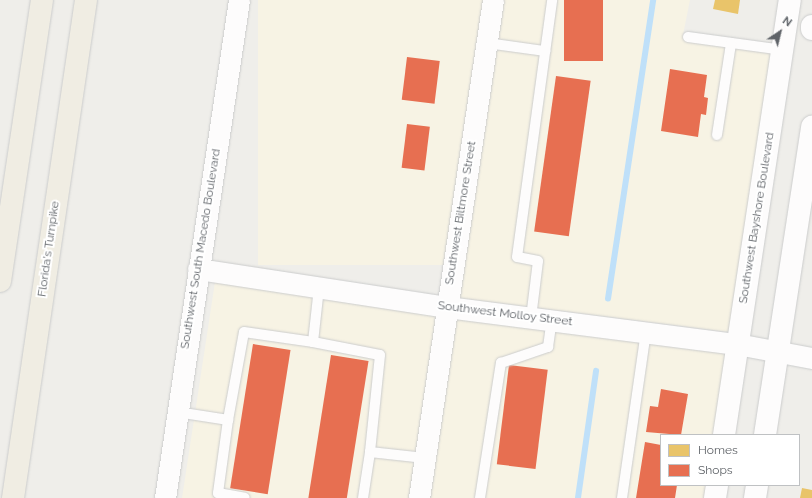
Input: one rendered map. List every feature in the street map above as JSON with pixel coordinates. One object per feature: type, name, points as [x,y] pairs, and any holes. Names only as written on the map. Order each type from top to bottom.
[{"type":"highway","points":[[0,281],[42,0]]},
{"type":"highway","name":"Florida's Turnpike","points":[[12,498],[86,0]]},
{"type":"main road","name":"Southwest Bayshore Boulevard","points":[[724,434],[790,0]]},
{"type":"main road","points":[[765,434],[812,127]]},
{"type":"main road","points":[[715,498],[717,486]]},
{"type":"main road","points":[[755,498],[757,486]]},
{"type":"street","name":"Southwest South Macedo Boulevard","points":[[165,498],[239,0]]},
{"type":"street","name":"Southwest Biltmore Street","points":[[419,498],[493,0]]},
{"type":"street","name":"Southwest Molloy Street","points":[[198,269],[447,307],[737,344],[778,353],[812,358]]},
{"type":"lane","points":[[532,318],[538,261],[517,257],[552,0]]},
{"type":"lane","points":[[688,37],[782,50]]},
{"type":"lane","points":[[487,43],[545,51]]},
{"type":"lane","points":[[717,135],[731,43]]},
{"type":"lane","points":[[312,342],[319,288]]},
{"type":"lane","points":[[480,498],[501,363],[548,347],[552,320]]},
{"type":"lane","points":[[245,498],[218,493],[228,420],[244,332],[312,342],[380,355],[370,452],[363,498]]},
{"type":"lane","points":[[622,498],[646,332]]},
{"type":"lane","points":[[177,412],[228,420]]},
{"type":"lane","points":[[370,452],[425,458]]},
{"type":"shaded area","points":[[258,0],[484,0],[484,265],[258,265]]},
{"type":"shaded area","points":[[503,0],[690,0],[683,35],[773,47],[729,332],[458,298]]},
{"type":"shaded area","points":[[215,282],[436,316],[409,498],[182,498]]},
{"type":"shaded area","points":[[455,318],[726,353],[714,434],[660,434],[660,486],[707,486],[705,498],[429,498]]},
{"type":"building: Homes","points":[[715,0],[740,0],[738,14],[713,9]]},
{"type":"building: Homes","points":[[802,488],[812,490],[812,498],[800,498]]},
{"type":"building: Shops","points":[[564,0],[603,0],[603,61],[564,61]]},
{"type":"building: Shops","points":[[407,57],[440,61],[435,104],[402,100]]},
{"type":"building: Shops","points":[[670,69],[707,75],[704,97],[708,98],[706,115],[701,114],[698,137],[661,131]]},
{"type":"building: Shops","points":[[556,76],[591,81],[569,236],[534,231]]},
{"type":"building: Shops","points":[[407,124],[430,127],[424,170],[402,168]]},
{"type":"building: Shops","points":[[253,344],[291,350],[268,494],[230,488]]},
{"type":"building: Shops","points":[[331,355],[369,361],[347,498],[308,498]]},
{"type":"building: Shops","points":[[509,365],[548,370],[536,469],[497,464]]},
{"type":"building: Shops","points":[[661,389],[688,394],[681,434],[646,432],[650,406],[658,407]]},
{"type":"building: Shops","points":[[645,442],[660,445],[660,486],[677,486],[675,498],[636,498]]},
{"type":"waterway","points":[[608,299],[653,0]]},
{"type":"waterway","points":[[578,498],[596,371]]}]
